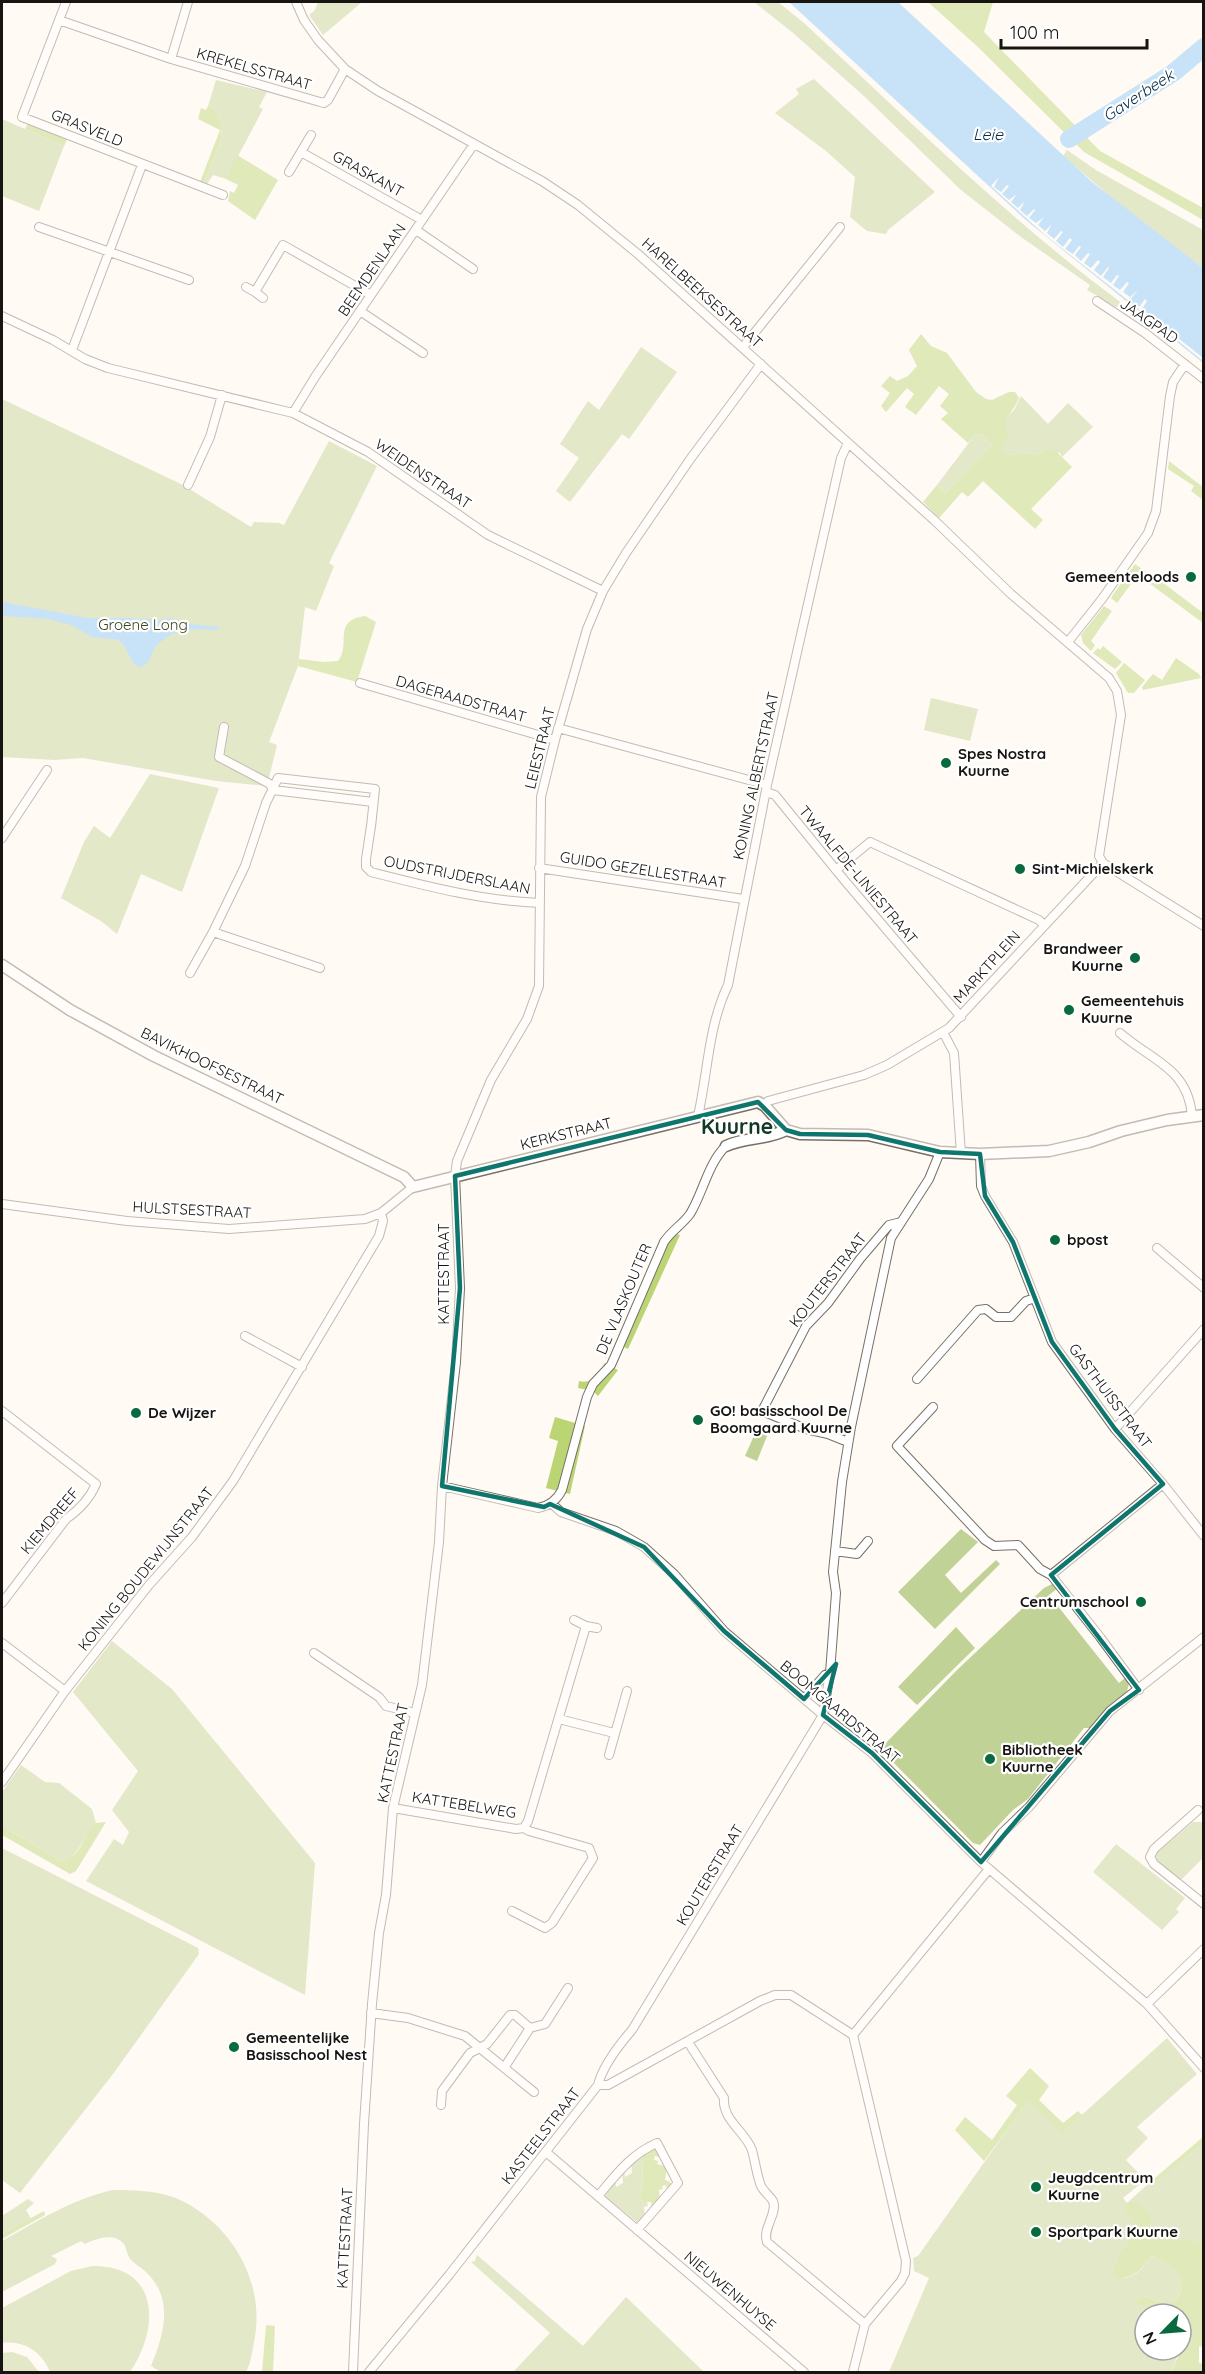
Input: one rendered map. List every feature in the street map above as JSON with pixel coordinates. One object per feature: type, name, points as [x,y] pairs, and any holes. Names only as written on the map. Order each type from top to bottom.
[{"type":"street","points":[[59,20],[66,2]]},
{"type":"street","points":[[171,59],[188,2]]},
{"type":"street","name":"HARELBEEKSESTRAAT","points":[[296,2],[304,20],[318,40],[345,69],[378,91],[542,181],[578,205],[638,254],[934,520],[1011,594],[1112,681],[1121,704],[1121,715],[1101,859]]},
{"type":"street","name":"KREKELSSTRAAT","points":[[59,20],[171,59],[324,103],[345,69]]},
{"type":"street","name":"GRASVELD","points":[[59,20],[22,117],[223,195]]},
{"type":"street","points":[[289,172],[311,135]]},
{"type":"street","name":"BEEMDENLAAN","points":[[293,413],[315,377],[474,144]]},
{"type":"street","name":"GRASKANT","points":[[301,152],[422,220]]},
{"type":"street","points":[[72,350],[142,165]]},
{"type":"street","points":[[39,227],[189,280]]},
{"type":"street","points":[[743,347],[840,227]]},
{"type":"street","points":[[416,231],[472,269]]},
{"type":"street","points":[[255,292],[283,245],[371,295]]},
{"type":"street","points":[[246,287],[263,298]]},
{"type":"street","name":"JAAGPAD","points":[[1097,301],[1145,333],[1203,379]]},
{"type":"street","points":[[360,311],[423,353]]},
{"type":"street","name":"WEIDENSTRAAT","points":[[2,316],[72,350],[85,359],[108,368],[293,413],[368,452],[488,535],[603,591]]},
{"type":"street","name":"LEIESTRAAT","points":[[455,1176],[457,1161],[491,1080],[535,1002],[539,986],[541,797],[558,728],[587,629],[603,591],[626,553],[684,467],[761,364]]},
{"type":"street","points":[[1068,642],[1102,599],[1152,524],[1156,511],[1170,396],[1173,382],[1185,364]]},
{"type":"street","points":[[189,485],[210,437],[222,395]]},
{"type":"street","name":"KONING ALBERTSTRAAT","points":[[698,1116],[705,1084],[704,1072],[718,1005],[728,984],[766,789],[841,458],[848,443]]},
{"type":"street","name":"DAGERAADSTRAAT","points":[[360,683],[555,740]]},
{"type":"street","points":[[224,727],[219,757],[270,784],[273,790]]},
{"type":"street","points":[[558,728],[766,789]]},
{"type":"street","points":[[2,838],[47,770]]},
{"type":"street","points":[[190,973],[245,866],[266,803],[278,778],[375,789],[373,802],[273,790]]},
{"type":"street","name":"TWAALFDE-LINIESTRAAT","points":[[766,789],[775,795],[927,979]]},
{"type":"street","name":"OUDSTRIJDERSLAAN","points":[[373,802],[374,812],[366,867],[371,872],[456,891],[520,902],[540,903]]},
{"type":"street","name":"MARKTPLEIN","points":[[836,870],[870,842],[1039,920],[1044,925]]},
{"type":"street","points":[[1101,859],[1203,926]]},
{"type":"street","name":"MARKTPLEIN","points":[[927,979],[941,991],[961,1017],[1093,872],[1101,859]]},
{"type":"street","name":"GUIDO GEZELLESTRAAT","points":[[539,868],[743,899]]},
{"type":"street","points":[[213,932],[320,968]]},
{"type":"street","name":"BAVIKHOOFSESTRAAT","points":[[2,965],[70,1010],[122,1039],[404,1177],[413,1187]]},
{"type":"street","name":"KERKSTRAAT","points":[[381,1213],[413,1187],[758,1102],[765,1106],[768,1101],[864,1075],[887,1065],[943,1032],[961,1017]]},
{"type":"street","points":[[943,1032],[954,1053],[961,1154]]},
{"type":"street","points":[[1120,1033],[1179,1079],[1190,1099],[1192,1116]]},
{"type":"street","points":[[765,1106],[786,1130],[800,1134],[868,1135],[940,1152],[961,1154],[1049,1151],[1089,1142],[1121,1131],[1203,1115]]},
{"type":"street","points":[[726,1146],[786,1130]]},
{"type":"street","name":"DE VLASKOUTER","points":[[551,1503],[562,1490],[583,1407],[590,1389],[611,1365],[664,1242],[671,1231],[689,1216],[726,1146]]},
{"type":"street","name":"KOUTERSTRAAT","points":[[598,2085],[600,2075],[632,2030],[823,1715],[830,1673],[836,1593],[833,1572],[848,1442],[886,1258],[891,1238],[929,1179],[940,1152]]},
{"type":"street","name":"GASTHUISSTRAAT","points":[[980,1154],[981,1186],[1013,1242],[1052,1342],[1115,1430],[1163,1484],[1203,1536]]},
{"type":"street","name":"KATTESTRAAT","points":[[353,2373],[371,2013],[379,1929],[390,1860],[393,1808],[422,1685],[439,1542],[442,1486],[456,1362],[460,1288],[455,1176]]},
{"type":"street","name":"HULSTSESTRAAT","points":[[2,1204],[127,1221],[229,1229],[365,1219],[381,1213]]},
{"type":"street","name":"KONING BOUDEWIJNSTRAAT","points":[[2,1782],[65,1691],[149,1585],[192,1537],[226,1491],[379,1236],[383,1221],[381,1213]]},
{"type":"street","name":"KOUTERSTRAAT","points":[[848,1442],[806,1429],[762,1411],[806,1326],[828,1303],[860,1259],[889,1225],[901,1222]]},
{"type":"street","points":[[1157,1248],[1203,1288]]},
{"type":"street","points":[[917,1379],[978,1311],[986,1309],[996,1317],[1011,1317],[1026,1301],[1035,1298]]},
{"type":"street","points":[[1115,1430],[1203,1329]]},
{"type":"street","points":[[245,1336],[302,1367]]},
{"type":"street","points":[[933,1407],[897,1446],[985,1540],[994,1546],[1018,1545],[1040,1569],[1051,1575],[1139,1690]]},
{"type":"street","name":"KIEMDREEF","points":[[2,1603],[66,1519],[77,1511],[93,1492],[96,1484],[3,1415]]},
{"type":"street","points":[[1051,1575],[1163,1484]]},
{"type":"street","points":[[442,1486],[538,1508],[551,1503]]},
{"type":"street","name":"BOOMGAARDSTRAAT","points":[[551,1503],[561,1512],[616,1531],[644,1547],[674,1574],[724,1631],[823,1715],[872,1753],[981,1862],[1147,2004],[1203,2068]]},
{"type":"street","points":[[835,1551],[857,1554],[868,1541]]},
{"type":"street","points":[[574,1620],[597,1628]]},
{"type":"street","name":"KATTEBELWEG","points":[[393,1808],[524,1828],[586,1626]]},
{"type":"street","points":[[981,1862],[1002,1833],[1029,1806],[1110,1711],[1203,1637]]},
{"type":"street","points":[[2,1643],[65,1691]]},
{"type":"street","points":[[314,1653],[379,1697],[386,1706],[415,1713]]},
{"type":"street","points":[[804,1699],[825,1675],[830,1673]]},
{"type":"street","points":[[609,1755],[627,1691]]},
{"type":"street","points":[[559,1719],[614,1733]]},
{"type":"street","points":[[1198,1809],[1154,1849],[1150,1857],[1154,1864],[1203,1904]]},
{"type":"street","points":[[512,1911],[544,1928],[552,1923],[593,1858],[588,1848],[524,1828]]},
{"type":"street","points":[[853,2373],[865,2324],[901,2281],[906,2261],[853,2035],[989,1869]]},
{"type":"street","points":[[1147,2004],[1203,1949]]},
{"type":"street","points":[[504,2068],[530,2028],[545,2024],[568,1988]]},
{"type":"street","name":"KASTEELSTRAAT","points":[[369,2373],[598,2085],[608,2085],[760,2001],[782,1994],[791,1995],[853,2035]]},
{"type":"street","points":[[371,2013],[408,2018],[465,2037],[534,2092]]},
{"type":"street","points":[[441,2105],[442,2091],[470,2053],[487,2044],[510,2015],[515,2015],[530,2028]]},
{"type":"street","points":[[688,2042],[724,2098],[723,2106],[733,2125],[741,2131],[753,2152],[762,2187],[773,2202],[765,2236],[767,2242],[865,2324]]},
{"type":"street","points":[[597,2196],[629,2161],[646,2147],[657,2143],[678,2183],[637,2230]]},
{"type":"street","name":"NIEUWENHUYSE","points":[[546,2152],[804,2373]]},
{"type":"highlighted area","points":[[758,1102],[786,1130],[800,1134],[868,1135],[940,1152],[980,1154],[985,1196],[1013,1242],[1052,1342],[1115,1429],[1163,1484],[1051,1575],[1139,1690],[1110,1711],[981,1862],[872,1753],[823,1715],[836,1664],[804,1699],[724,1631],[644,1547],[550,1504],[544,1507],[442,1486],[460,1288],[455,1176]]},
{"type":"green space","points":[[318,2],[362,2],[323,35],[309,15],[315,10]]},
{"type":"green space","points":[[754,2],[778,2],[804,23],[999,203],[1123,304],[1116,307],[1087,290],[1090,285],[1021,237],[961,190],[865,97],[792,32]]},
{"type":"green space","points":[[928,2],[993,2],[984,32],[1100,151],[1203,208],[1203,220],[1084,152],[979,48]]},
{"type":"green space","points":[[814,79],[935,192],[886,234],[867,231],[850,217],[855,177],[826,151],[775,113],[799,94],[796,89]]},
{"type":"green space","points":[[216,80],[267,92],[259,107],[263,109],[226,179],[213,175],[207,184],[204,183],[222,138],[221,124],[216,110],[208,106]]},
{"type":"green space","points":[[208,106],[216,110],[221,124],[222,138],[204,183],[200,182],[220,130],[198,119],[201,108],[206,110]]},
{"type":"green space","points":[[2,119],[64,146],[39,211],[2,196]]},
{"type":"green space","points":[[28,123],[66,137],[64,146],[25,129]]},
{"type":"green space","points":[[1067,150],[1096,170],[1203,230],[1203,268],[1126,210],[1063,156]]},
{"type":"green space","points":[[237,155],[278,180],[255,220],[228,201],[230,191],[234,193],[238,185],[226,179]]},
{"type":"green space","points":[[921,334],[931,346],[947,353],[976,392],[986,399],[992,400],[1009,392],[1015,392],[1019,398],[1006,423],[1008,434],[1003,447],[1007,454],[1015,455],[1023,452],[1038,455],[1044,450],[1054,449],[1072,467],[1031,509],[1043,520],[1035,529],[983,481],[968,497],[962,492],[939,518],[923,502],[937,485],[945,493],[992,445],[982,434],[974,436],[968,443],[941,419],[948,413],[940,406],[949,394],[939,386],[916,415],[905,407],[914,394],[907,388],[886,412],[881,406],[890,393],[881,386],[890,376],[897,381],[908,376],[917,366],[909,350]]},
{"type":"green space","points":[[641,347],[677,372],[629,439],[622,434],[570,502],[556,491],[579,458],[560,444],[588,401],[599,410]]},
{"type":"green space","points":[[1021,396],[1048,424],[1068,403],[1093,427],[1062,457],[1060,453],[1044,450],[1038,455],[1023,452],[1015,455],[1007,454],[1003,447],[1007,417],[1014,410]]},
{"type":"green space","name":"Groene Long","points":[[2,399],[183,485],[251,527],[254,522],[284,525],[329,441],[377,466],[329,563],[334,566],[316,611],[305,607],[298,666],[269,742],[277,745],[267,786],[216,781],[83,758],[54,760],[2,757]]},
{"type":"green space","points":[[982,434],[992,445],[945,493],[937,485],[974,436]]},
{"type":"green space","points":[[1169,461],[1203,487],[1203,500],[1191,491],[1194,486],[1168,469]]},
{"type":"green space","points":[[1135,564],[1142,569],[1117,603],[1111,598]]},
{"type":"green space","points":[[1142,569],[1158,579],[1153,586],[1138,576]]},
{"type":"green space","points":[[1158,579],[1203,613],[1203,623],[1153,586]]},
{"type":"green space","points":[[1104,606],[1112,611],[1091,641],[1095,645],[1091,651],[1083,643],[1081,635]]},
{"type":"green space","points":[[365,616],[376,622],[357,682],[298,666],[299,659],[338,661],[342,654],[345,628],[348,623]]},
{"type":"green space","points":[[1103,646],[1122,662],[1115,669],[1093,653]]},
{"type":"green space","points":[[1176,658],[1199,674],[1201,678],[1143,690],[1142,687],[1153,674],[1162,680]]},
{"type":"green space","points":[[1124,663],[1145,680],[1134,693],[1128,693],[1116,673]]},
{"type":"green space","points":[[931,698],[978,709],[970,741],[924,730]]},
{"type":"green space","points":[[150,774],[219,788],[182,892],[141,874],[117,934],[101,921],[61,898],[84,842],[94,826],[110,838]]},
{"type":"green space","points":[[673,1233],[680,1235],[628,1349],[622,1346]]},
{"type":"green space","points":[[605,1363],[618,1370],[598,1396],[593,1391],[578,1388],[579,1381],[592,1379]]},
{"type":"green space","points":[[555,1417],[585,1426],[570,1494],[546,1488],[558,1441],[549,1438]]},
{"type":"green space","points":[[756,1431],[767,1436],[757,1461],[745,1456]]},
{"type":"green space","points":[[961,1529],[978,1542],[945,1575],[961,1593],[996,1560],[1000,1564],[935,1629],[898,1592]]},
{"type":"green space","points":[[1052,1584],[1058,1588],[1049,1595],[1119,1683],[1126,1677],[1129,1683],[1127,1692],[1111,1704],[1090,1728],[1084,1728],[1028,1799],[1013,1810],[980,1845],[973,1843],[880,1749],[957,1670],[1044,1588]]},
{"type":"green space","points":[[956,1627],[975,1648],[917,1705],[898,1687]]},
{"type":"green space","points":[[112,1641],[172,1689],[315,1863],[305,1995],[86,1881],[114,1839],[123,1845],[129,1832],[112,1810],[138,1771],[73,1692]]},
{"type":"green space","points":[[21,1765],[45,1782],[59,1783],[92,1809],[96,1823],[70,1861],[63,1862],[2,1826],[2,1792]]},
{"type":"green space","points":[[106,1822],[76,1871],[70,1874],[2,1835],[2,1826],[63,1862],[74,1856],[96,1823]]},
{"type":"green space","points":[[1193,1822],[1203,1822],[1203,1858],[1181,1880],[1157,1860],[1156,1856]]},
{"type":"green space","points":[[1116,1844],[1185,1898],[1176,1909],[1179,1912],[1162,1930],[1093,1872]]},
{"type":"green space","points":[[2,1848],[198,1948],[199,1954],[113,2074],[20,2193],[2,2180]]},
{"type":"green space","name":"Sportpark Kuurne","points":[[1167,2038],[1197,2074],[1137,2127],[1148,2138],[1126,2160],[1145,2180],[1123,2198],[1127,2203],[1149,2183],[1151,2185],[1200,2146],[1204,2148],[1203,2246],[1180,2241],[1150,2227],[1152,2218],[1135,2236],[1117,2278],[1133,2275],[1152,2256],[1172,2267],[1180,2277],[1180,2291],[1176,2300],[1161,2302],[1140,2295],[1137,2302],[1133,2302],[1133,2362],[1175,2362],[1171,2372],[889,2372],[929,2278],[914,2271],[913,2258],[918,2256],[1029,2099],[1063,2132]]},
{"type":"green space","points":[[1030,2068],[1049,2086],[1039,2100],[1063,2123],[1078,2111],[1082,2115],[1062,2133],[1029,2100],[984,2161],[955,2130],[965,2117],[992,2140],[1017,2105],[1006,2096]]},
{"type":"green space","points":[[1203,2137],[1203,2148],[1200,2146],[1151,2186],[1149,2183]]},
{"type":"green space","points":[[653,2149],[658,2150],[662,2158],[655,2156],[654,2160],[658,2161],[657,2164],[667,2167],[665,2180],[672,2186],[667,2192],[666,2185],[662,2186],[663,2189],[659,2190],[660,2199],[652,2209],[651,2202],[647,2202],[648,2206],[639,2198],[643,2186],[642,2153]]},
{"type":"green space","points":[[642,2153],[643,2186],[639,2198],[648,2206],[644,2207],[645,2217],[637,2222],[605,2196],[615,2180],[616,2187],[623,2183],[622,2172],[624,2170],[625,2177],[632,2173],[631,2162]]},
{"type":"green space","points":[[113,2190],[154,2192],[184,2202],[209,2219],[235,2248],[252,2284],[256,2303],[254,2342],[246,2372],[161,2372],[151,2366],[164,2320],[162,2297],[157,2285],[131,2260],[124,2244],[115,2238],[100,2239],[85,2244],[81,2241],[51,2256],[57,2259],[55,2264],[2,2292],[2,2241],[69,2205]]},
{"type":"green space","points":[[28,2199],[34,2203],[26,2210],[31,2219],[2,2234],[2,2216]]},
{"type":"green space","points":[[1135,2202],[1149,2211],[1152,2218],[1150,2227],[1180,2241],[1189,2240],[1203,2246],[1204,2347],[1199,2346],[1199,2363],[1203,2364],[1203,2372],[1171,2372],[1176,2362],[1193,2362],[1193,2302],[1172,2302],[1176,2300],[1180,2291],[1181,2284],[1177,2272],[1152,2256],[1133,2275],[1116,2278],[1113,2272],[1121,2252],[1142,2228],[1134,2225],[1125,2207],[1127,2203]]},
{"type":"green space","points":[[44,2211],[45,2215],[2,2239],[2,2234]]},
{"type":"green space","points":[[477,2255],[583,2346],[626,2297],[704,2372],[513,2372],[550,2333],[471,2262],[475,2261]]},
{"type":"green space","points":[[92,2266],[114,2268],[131,2276],[142,2287],[148,2302],[149,2319],[146,2337],[140,2355],[130,2372],[50,2372],[47,2365],[31,2349],[18,2343],[2,2343],[2,2308],[71,2271]]},
{"type":"green space","points":[[1140,2295],[1161,2302],[1136,2302]]},
{"type":"green space","points":[[266,2325],[275,2326],[273,2372],[262,2372]]},
{"type":"green space","points":[[12,2352],[27,2357],[39,2372],[2,2372],[2,2353]]},
{"type":"water","name":"Leie","points":[[789,2],[898,2],[1092,182],[1203,268],[1203,363],[1027,221]]},
{"type":"water","points":[[2,602],[88,618],[136,618],[139,620],[147,618],[157,621],[170,618],[190,624],[219,627],[218,630],[184,630],[169,636],[156,646],[149,661],[139,667],[133,663],[124,645],[118,640],[92,637],[71,625],[49,619],[2,616]]},
{"type":"pier","points":[[999,177],[994,187],[1001,192],[1007,185],[1009,186],[1002,194],[1009,200],[1017,194],[1011,202],[1018,208],[1025,201],[1020,210],[1027,216],[1034,209],[1029,218],[1036,223],[1044,217],[1038,225],[1045,231],[1052,224],[1047,233],[1054,239],[1061,231],[1063,232],[1056,241],[1063,247],[1070,238],[1072,240],[1065,249],[1073,254],[1079,246],[1081,247],[1075,255],[1081,261],[1088,253],[1090,254],[1084,263],[1091,268],[1098,260],[1100,262],[1094,270],[1101,276],[1108,267],[1103,277],[1111,283],[1117,275],[1119,276],[1113,285],[1120,290],[1127,282],[1129,283],[1123,292],[1130,297],[1138,290],[1129,301],[1045,235],[991,186]]},
{"type":"pier","points":[[1145,299],[1147,301],[1142,309],[1203,358],[1203,361],[1136,307],[1140,306]]},
{"type":"waterway","name":"Gaverbeek","points":[[1069,139],[1173,73],[1204,47]]},
{"type":"place","name":"Gemeenteloods","points":[[1191,577]]},
{"type":"place","name":"Spes Nostra Kuurne","points":[[946,763]]},
{"type":"place","name":"Sint-Michielskerk","points":[[1020,869]]},
{"type":"place","name":"Brandweer Kuurne","points":[[1135,958]]},
{"type":"place","name":"Gemeentehuis Kuurne","points":[[1069,1010]]},
{"type":"place","name":"bpost","points":[[1055,1240]]},
{"type":"place","name":"De Wijzer","points":[[136,1413]]},
{"type":"place","name":"GO! basisschool De Boomgaard Kuurne","points":[[698,1420]]},
{"type":"place","name":"Centrumschool","points":[[1141,1602]]},
{"type":"place","name":"Bibliotheek Kuurne","points":[[990,1759]]},
{"type":"place","name":"Gemeentelijke Basisschool Nest","points":[[234,2047]]},
{"type":"place","name":"Jeugdcentrum Kuurne","points":[[1036,2187]]},
{"type":"place","name":"Sportpark Kuurne","points":[[1036,2232]]},
{"type":"district","name":"Kuurne","points":[[737,1127]]}]
